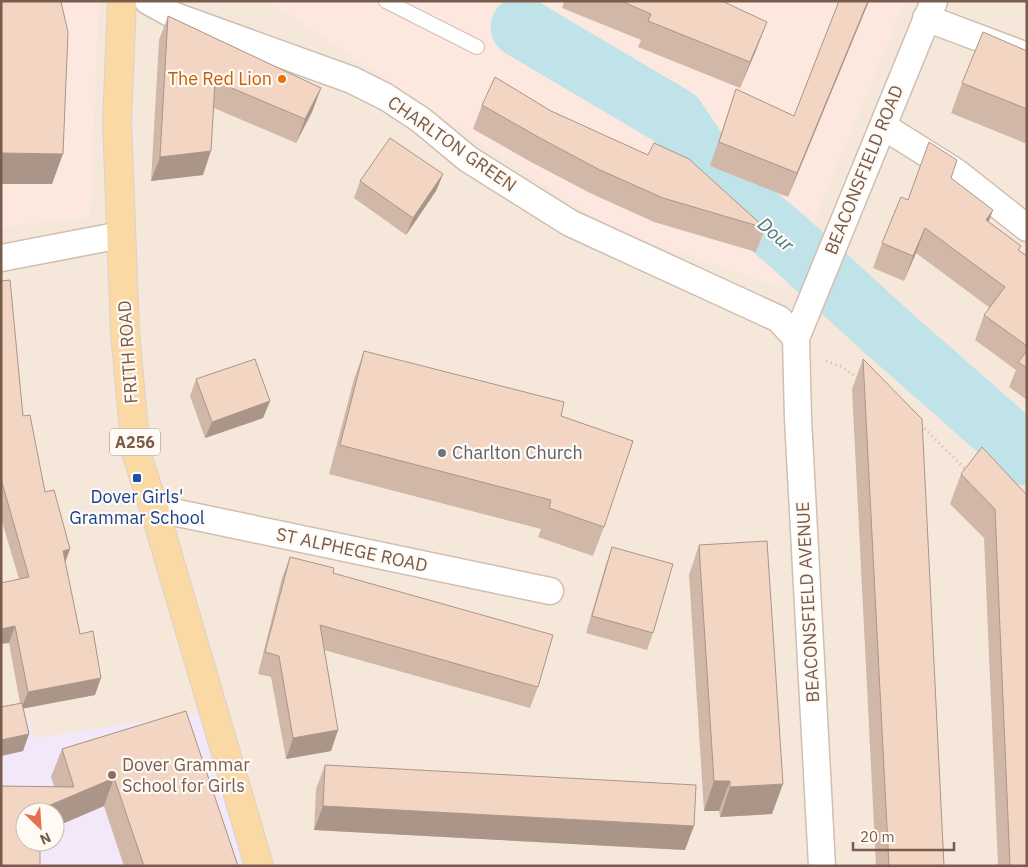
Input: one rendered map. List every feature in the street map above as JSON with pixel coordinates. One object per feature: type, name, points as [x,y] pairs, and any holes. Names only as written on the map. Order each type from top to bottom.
[{"type":"main road","name":"FRITH ROAD","points":[[122,1],[117,121],[125,333],[136,452],[259,866]]},
{"type":"street","name":"CHARLTON GREEN","points":[[148,1],[174,16],[352,80],[386,97],[421,120],[468,159],[570,223],[779,318],[796,338]]},
{"type":"street","points":[[930,10],[1027,56]]},
{"type":"street","name":"BEACONSFIELD ROAD","points":[[796,338],[930,10]]},
{"type":"street","points":[[883,126],[956,172],[1027,228]]},
{"type":"street","points":[[1,258],[121,235]]},
{"type":"street","name":"BEACONSFIELD AVENUE","points":[[796,338],[798,419],[822,866]]},
{"type":"street","name":"ST ALPHEGE ROAD","points":[[154,508],[550,591]]},
{"type":"lane","points":[[386,1],[477,47]]},
{"type":"path","points":[[796,338],[818,357],[842,367],[865,384]]},
{"type":"path","points":[[918,422],[972,476]]},
{"type":"shaded area","points":[[1,1],[1027,1],[1027,866],[1,866]]},
{"type":"shaded area","points":[[1,1],[99,1],[90,217],[1,227]]},
{"type":"shaded area","points":[[269,1],[905,1],[786,289],[608,228]]},
{"type":"shaded area","name":"Dover Grammar School for Girls","points":[[203,713],[250,866],[1,866],[1,716],[27,715],[35,738]]},
{"type":"building","points":[[1,1],[61,1],[68,32],[63,154],[1,153]]},
{"type":"building","points":[[621,1],[722,1],[767,22],[750,62],[648,21],[651,14]]},
{"type":"building","points":[[839,1],[868,1],[797,173],[719,142],[736,89],[794,116]]},
{"type":"building","points":[[168,16],[321,88],[305,119],[215,81],[211,151],[160,157]]},
{"type":"building","points":[[983,32],[1027,51],[1027,109],[962,83]]},
{"type":"building","points":[[495,77],[551,111],[648,155],[654,143],[689,159],[765,228],[663,198],[598,169],[540,138],[482,105]]},
{"type":"building","points":[[390,138],[443,174],[413,218],[360,181]]},
{"type":"building","points":[[929,142],[957,160],[951,178],[993,210],[986,220],[1021,246],[1018,250],[1027,256],[1027,346],[984,315],[1005,287],[925,228],[913,256],[882,243],[901,197],[908,200]]},
{"type":"building","points":[[10,280],[23,416],[30,415],[45,492],[54,490],[70,549],[63,551],[80,634],[93,631],[101,678],[28,692],[15,626],[1,629],[1,583],[29,577],[1,479],[1,281]]},
{"type":"building","points":[[364,351],[564,402],[561,416],[633,441],[604,527],[549,508],[551,500],[340,445]]},
{"type":"building","points":[[1027,351],[1027,368],[1018,362]]},
{"type":"building","points":[[255,359],[270,401],[212,422],[196,379]]},
{"type":"building","points":[[863,359],[922,419],[944,866],[889,866]]},
{"type":"building","points":[[982,447],[1027,495],[1027,866],[1010,866],[995,509],[961,474]]},
{"type":"building","points":[[767,541],[783,784],[730,787],[730,781],[714,781],[699,545]]},
{"type":"building","points":[[612,547],[673,564],[653,633],[592,616]]},
{"type":"building","points":[[290,557],[334,568],[333,573],[553,635],[538,687],[320,625],[338,730],[293,738],[279,656],[265,652]]},
{"type":"building","points":[[22,703],[29,734],[1,740],[1,707]]},
{"type":"building","points":[[186,711],[238,866],[144,866],[114,778],[57,802],[15,802],[15,852],[40,852],[40,866],[1,866],[1,786],[74,787],[62,749]]},
{"type":"building","points":[[325,765],[696,785],[694,826],[323,806]]},
{"type":"waterway","name":"Dour","points":[[521,27],[675,118],[719,184],[785,239],[1027,455]]},
{"type":"place","name":"The Red Lion","points":[[282,79]]},
{"type":"place","name":"Charlton Church","points":[[442,453]]},
{"type":"place","name":"Dover Girls' Grammar School","points":[[137,478]]},
{"type":"place","name":"Dover Grammar School for Girls","points":[[112,775]]}]
